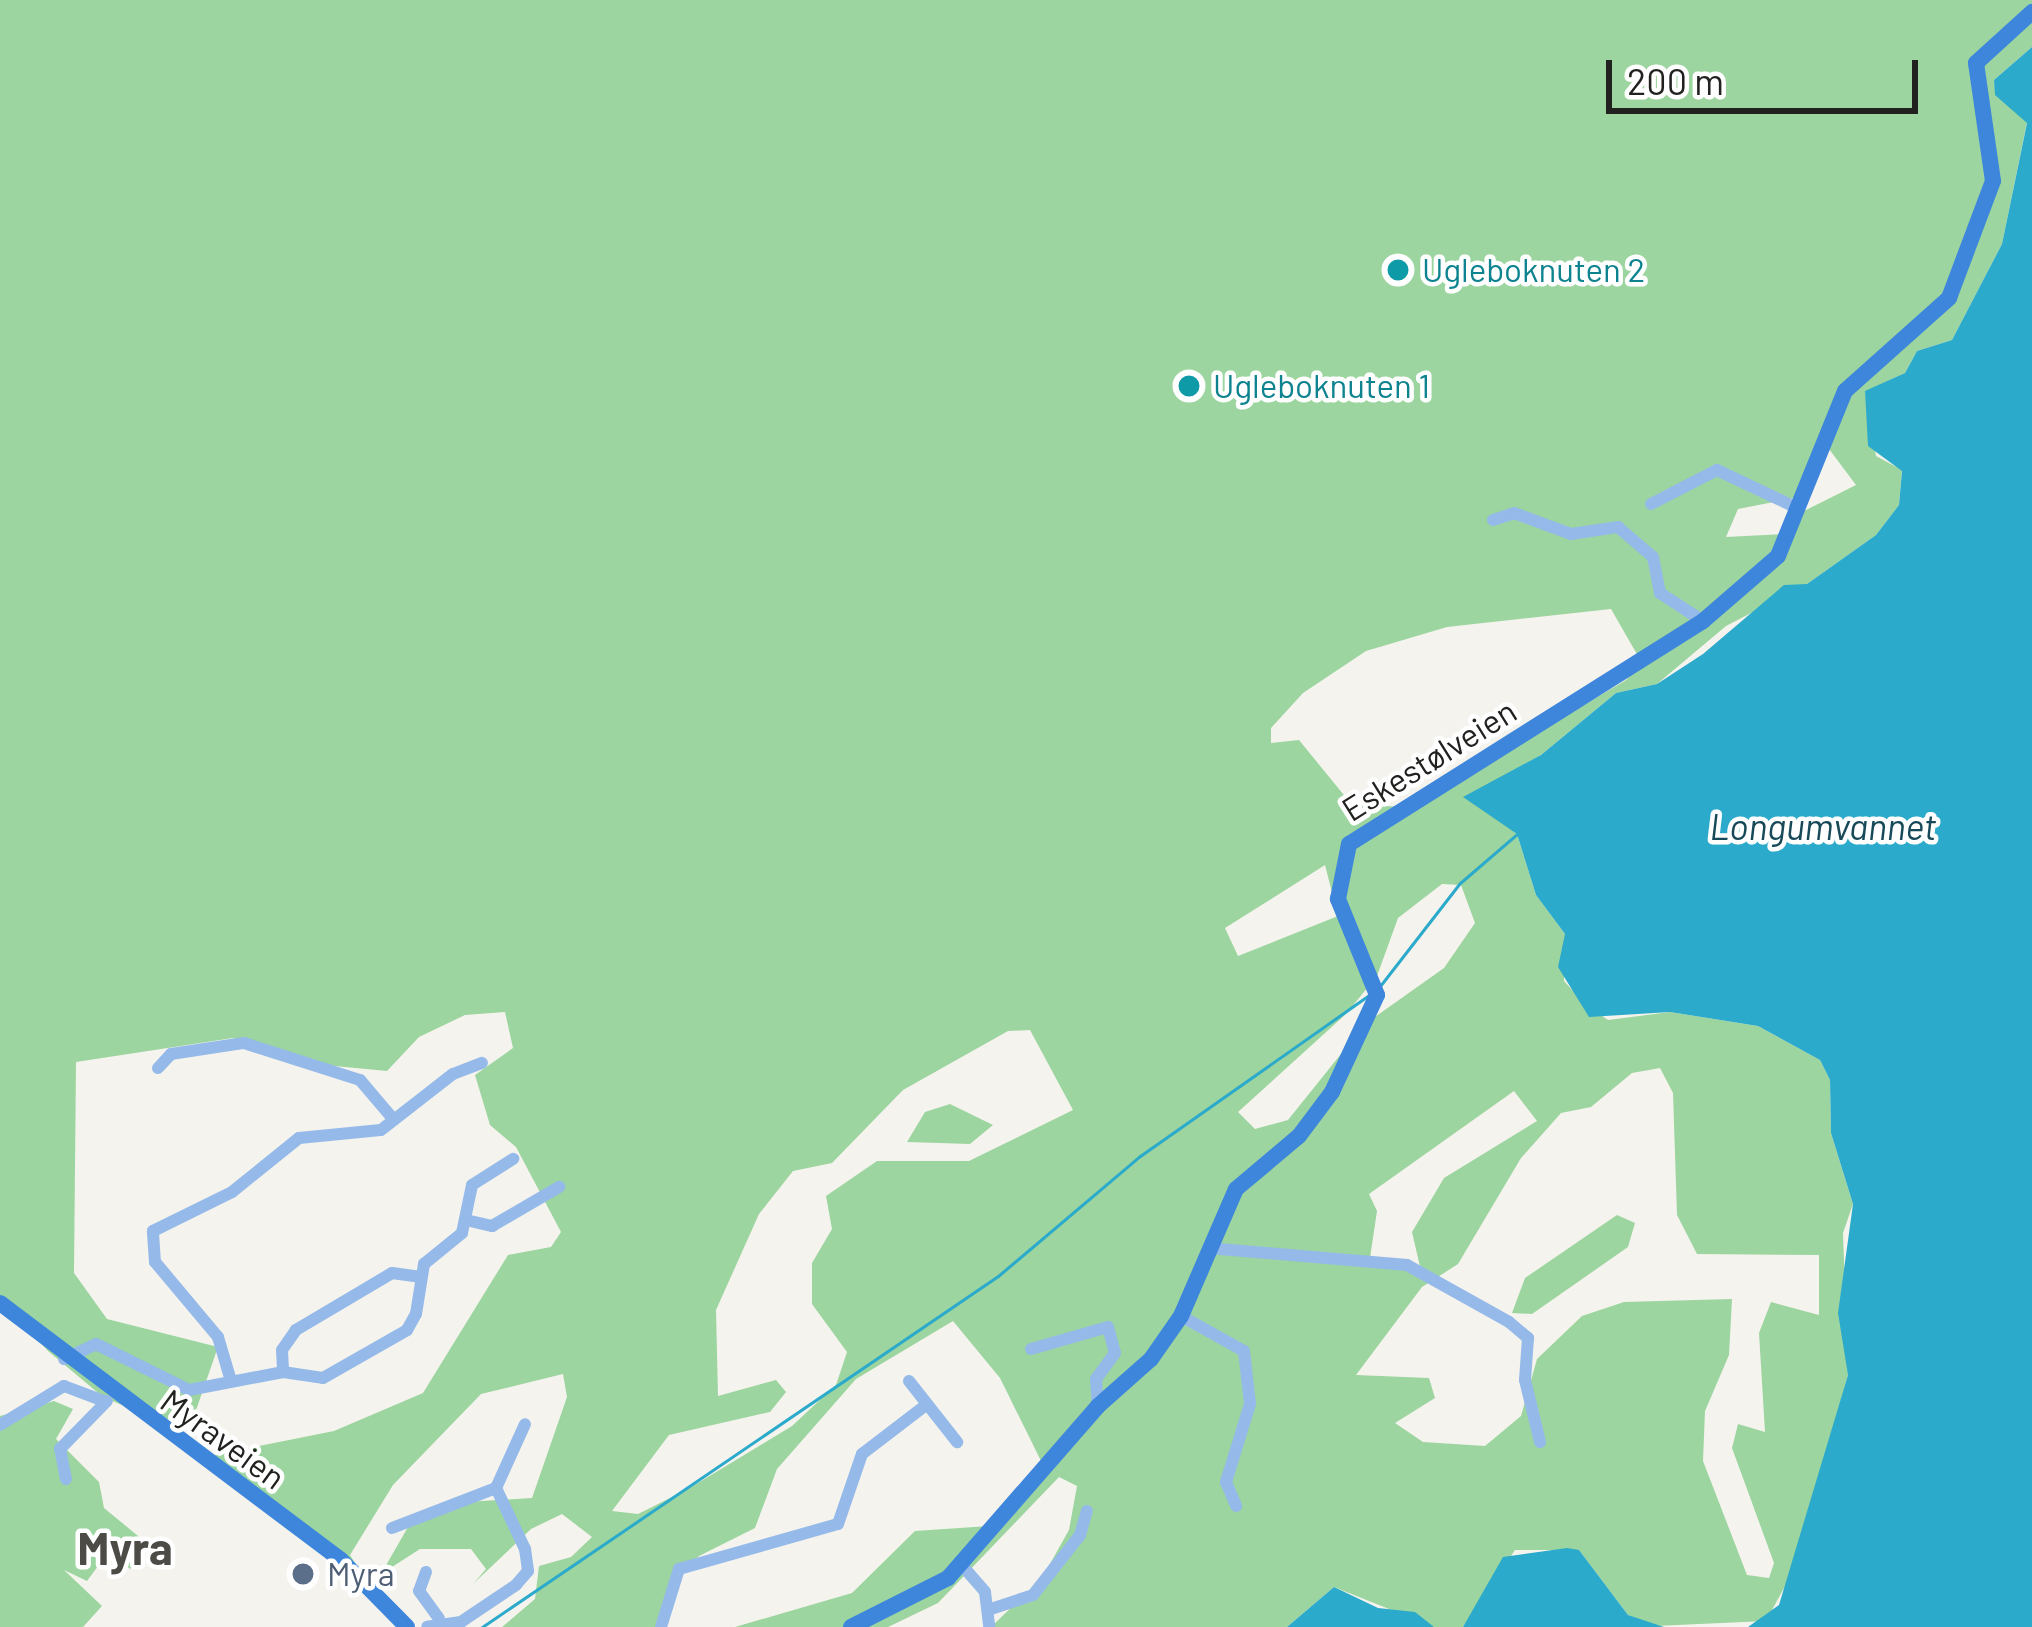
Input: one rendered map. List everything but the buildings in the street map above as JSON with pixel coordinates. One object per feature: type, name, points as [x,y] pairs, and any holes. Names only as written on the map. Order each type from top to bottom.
[{"type":"main road","name":"Eskestølveien","points":[[851,1627],[920,1599],[960,1563],[1098,1406],[1151,1359],[1181,1316],[1235,1189],[1313,1120],[1372,1022],[1377,988],[1338,899],[1349,844],[1703,620],[1778,556],[1845,391],[1948,298],[1993,181],[1976,63],[2032,12]]},
{"type":"main road","name":"Myraveien","points":[[0,1303],[109,1400],[341,1560],[407,1627]]},
{"type":"street","points":[[1651,504],[1717,470],[1795,507]]},
{"type":"street","points":[[1492,520],[1514,513],[1571,534],[1618,527],[1653,557],[1660,593],[1703,620]]},
{"type":"street","points":[[158,1068],[170,1054],[244,1043],[360,1081],[394,1120]]},
{"type":"street","points":[[231,1381],[218,1337],[155,1262],[153,1232],[232,1192],[298,1138],[370,1132],[482,1063]]},
{"type":"street","points":[[63,1360],[97,1344],[178,1389],[283,1372],[323,1378],[407,1330],[421,1277],[466,1220],[472,1186],[513,1160]]},
{"type":"street","points":[[466,1220],[492,1226],[559,1187]]},
{"type":"street","points":[[1207,1248],[1407,1265],[1509,1322],[1528,1338],[1525,1380],[1540,1442]]},
{"type":"street","points":[[283,1372],[282,1351],[296,1330],[392,1273],[421,1277]]},
{"type":"street","points":[[1181,1316],[1244,1352],[1250,1404],[1226,1482],[1236,1506]]},
{"type":"street","points":[[1031,1349],[1108,1327],[1114,1353],[1096,1379],[1098,1406]]},
{"type":"street","points":[[909,1381],[957,1442]]},
{"type":"street","points":[[0,1425],[64,1386],[109,1400],[60,1449],[66,1479]]},
{"type":"street","points":[[662,1627],[679,1569],[838,1524],[862,1454],[926,1405]]},
{"type":"street","points":[[392,1528],[496,1488],[525,1424]]},
{"type":"street","points":[[426,1572],[418,1591],[433,1623],[461,1622],[528,1571],[496,1488]]},
{"type":"street","points":[[991,1609],[1033,1595],[1080,1535],[1087,1511]]},
{"type":"street","points":[[960,1563],[991,1609],[989,1627]]},
{"type":"green space","points":[[0,0],[2032,0],[2032,47],[1994,80],[1996,95],[2027,122],[2002,244],[1952,340],[1917,351],[1905,373],[1865,392],[1876,456],[1902,470],[1899,505],[1876,535],[1807,584],[1726,626],[1657,684],[1616,693],[1541,755],[1475,793],[1517,834],[1536,895],[1565,934],[1564,981],[1585,1004],[1608,1020],[1670,1012],[1758,1026],[1820,1060],[1830,1080],[1831,1133],[1853,1204],[1843,1233],[1848,1375],[1791,1575],[1766,1621],[1655,1626],[1628,1615],[1579,1550],[1515,1550],[1463,1627],[1434,1627],[1334,1587],[1287,1627],[991,1627],[1042,1578],[1069,1530],[1077,1486],[1059,1477],[938,1603],[888,1627],[735,1627],[852,1593],[915,1531],[989,1526],[1045,1469],[1000,1378],[953,1321],[856,1379],[777,1469],[755,1528],[699,1556],[669,1586],[665,1627],[502,1627],[535,1599],[539,1566],[571,1557],[592,1537],[562,1514],[531,1529],[474,1583],[486,1569],[471,1549],[420,1549],[381,1574],[412,1520],[465,1502],[532,1498],[567,1397],[563,1374],[481,1394],[393,1485],[350,1555],[357,1566],[205,1457],[334,1431],[423,1393],[508,1255],[551,1247],[561,1232],[516,1147],[490,1125],[475,1075],[513,1048],[505,1012],[465,1015],[419,1037],[387,1071],[303,1063],[233,1038],[76,1062],[74,1273],[107,1319],[218,1347],[194,1416],[157,1420],[103,1397],[48,1351],[0,1299]],"holes":[[[1826,445],[1856,485],[1788,519],[1784,534],[1726,537],[1738,509],[1799,497]],[[1611,609],[1642,663],[1626,680],[1413,807],[1352,805],[1299,740],[1271,743],[1271,728],[1303,693],[1366,651],[1447,627]],[[1325,865],[1338,916],[1238,956],[1225,928]],[[1442,884],[1461,885],[1475,923],[1444,968],[1365,1024],[1288,1120],[1255,1129],[1238,1112],[1346,1014],[1377,976],[1398,918]],[[1030,1030],[1073,1110],[969,1161],[877,1161],[826,1196],[832,1229],[812,1263],[812,1304],[847,1352],[836,1385],[792,1426],[688,1489],[638,1514],[612,1511],[669,1435],[770,1412],[786,1392],[776,1380],[718,1396],[716,1310],[759,1214],[793,1171],[832,1163],[903,1090],[1008,1031]],[[1660,1068],[1673,1093],[1677,1215],[1697,1254],[1819,1255],[1819,1315],[1771,1302],[1759,1333],[1765,1432],[1738,1424],[1732,1448],[1774,1563],[1769,1578],[1747,1575],[1703,1461],[1705,1411],[1729,1355],[1732,1299],[1624,1302],[1582,1316],[1537,1359],[1521,1416],[1485,1446],[1423,1442],[1395,1423],[1435,1398],[1429,1378],[1356,1375],[1422,1287],[1458,1264],[1521,1158],[1561,1113],[1591,1107],[1632,1073]],[[1514,1091],[1537,1121],[1444,1178],[1412,1232],[1421,1271],[1370,1258],[1377,1211],[1369,1194]]]},
{"type":"green space","points":[[950,1104],[993,1125],[970,1144],[907,1142],[925,1112]]},
{"type":"green space","points":[[1617,1215],[1635,1223],[1628,1247],[1532,1314],[1512,1313],[1525,1278]]},
{"type":"green space","points":[[54,1401],[73,1409],[56,1439],[99,1482],[104,1508],[149,1545],[130,1569],[90,1537],[84,1548],[101,1562],[87,1581],[64,1570],[102,1606],[83,1627],[0,1627],[0,1416]]},
{"type":"water","name":"Longumvannet","points":[[2032,47],[2032,1627],[1748,1627],[1779,1605],[1848,1375],[1838,1313],[1853,1204],[1831,1133],[1830,1080],[1820,1060],[1758,1026],[1670,1012],[1589,1017],[1558,967],[1565,934],[1536,895],[1517,834],[1463,797],[1541,755],[1616,693],[1657,684],[1703,654],[1784,585],[1807,584],[1876,535],[1899,505],[1902,471],[1868,446],[1865,391],[1905,373],[1917,351],[1952,340],[2002,244],[2027,123],[1995,95],[1994,80]]},
{"type":"water","points":[[1579,1550],[1628,1615],[1664,1627],[1463,1627],[1503,1557]]},
{"type":"water","points":[[1334,1587],[1378,1608],[1415,1612],[1434,1627],[1287,1627]]},
{"type":"waterway","points":[[1380,986],[1460,883],[1517,834]]},
{"type":"waterway","points":[[482,1627],[998,1276],[1140,1156],[1368,996]]},
{"type":"place","name":"Ugleboknuten 2","points":[[1398,270]]},
{"type":"place","name":"Ugleboknuten 1","points":[[1189,386]]},
{"type":"place","name":"Myra","points":[[303,1574]]},
{"type":"district","name":"Myra","points":[[125,1548]]}]
